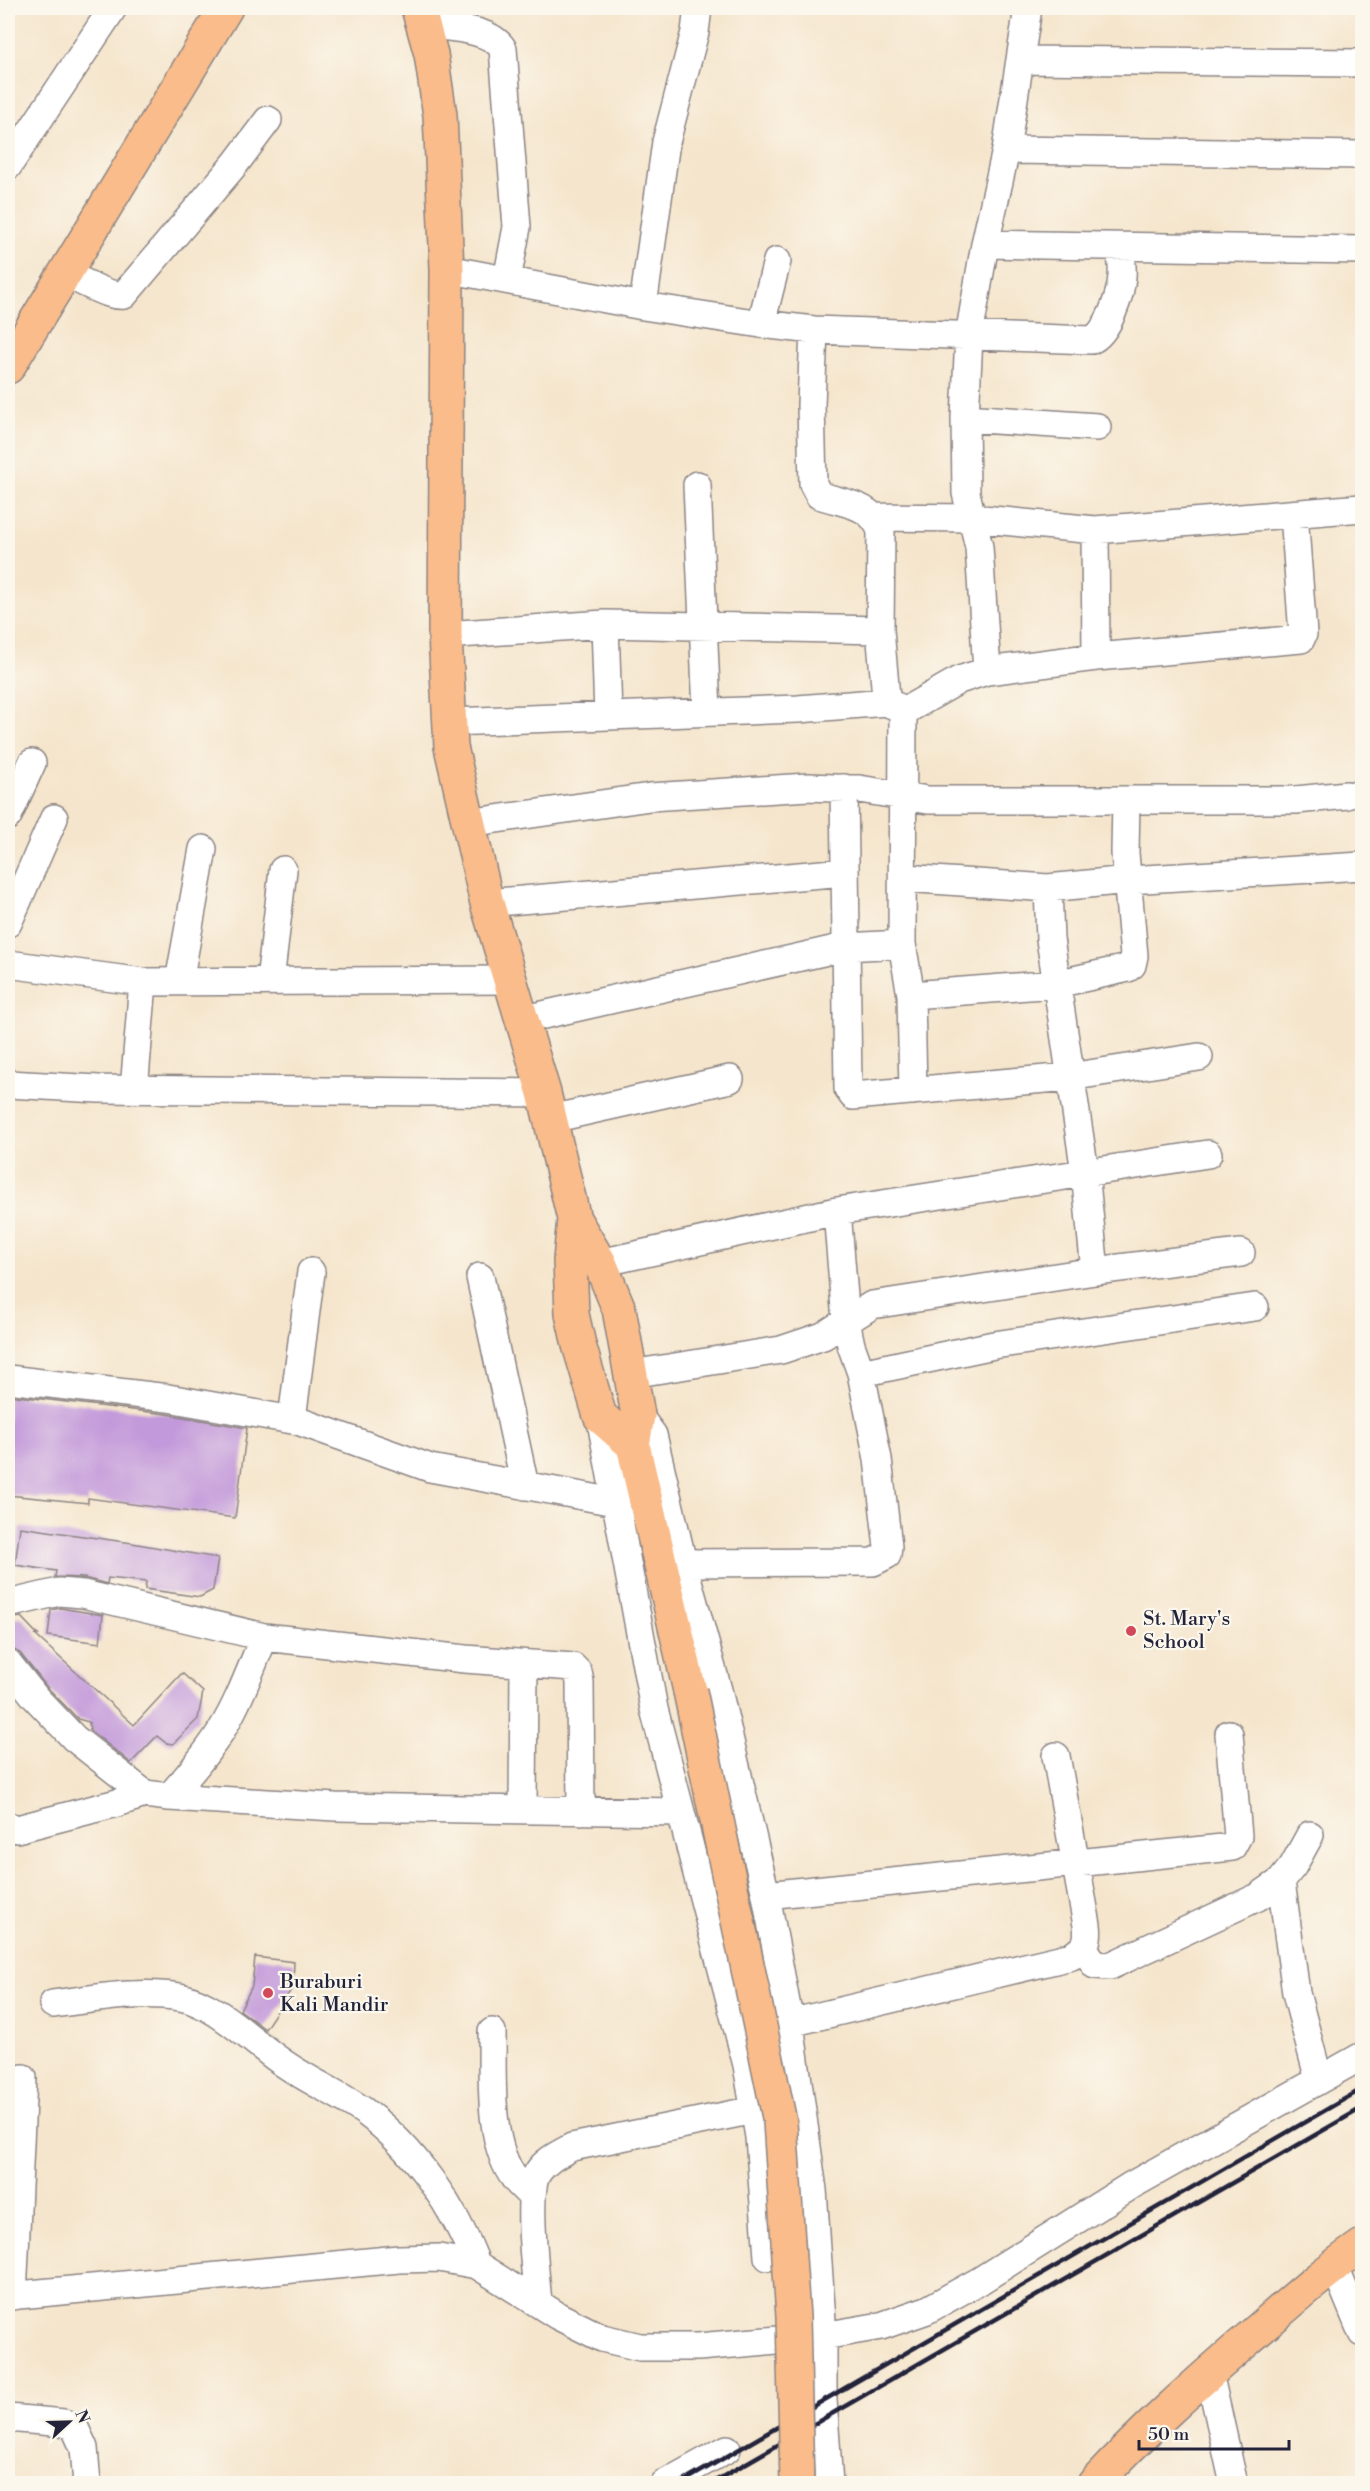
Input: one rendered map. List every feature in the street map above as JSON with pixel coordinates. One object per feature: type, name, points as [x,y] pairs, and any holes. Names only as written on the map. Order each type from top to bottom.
[{"type":"main road","points":[[8,366],[226,8]]},
{"type":"main road","points":[[420,16],[431,54],[440,115],[447,269],[445,635],[451,747],[487,903],[547,1106],[574,1219],[600,1263],[619,1309],[624,1333],[631,1374],[635,1430],[780,2122],[793,2317],[797,2484]]},
{"type":"main road","points":[[574,1219],[570,1260],[572,1314],[579,1345],[600,1416],[635,1430]]},
{"type":"main road","points":[[579,1345],[593,1357],[606,1357],[613,1355],[624,1333]]},
{"type":"main road","points":[[1094,2484],[1122,2453],[1346,2271],[1362,2246]]},
{"type":"main road","points":[[1120,2484],[1212,2382]]},
{"type":"street","points":[[8,166],[113,8]]},
{"type":"street","points":[[644,306],[666,142],[695,32],[698,8]]},
{"type":"street","points":[[987,671],[979,547],[966,493],[965,418],[969,336],[985,244],[1006,150],[1029,8]]},
{"type":"street","points":[[420,16],[488,34],[499,42],[503,49],[517,227],[507,280]]},
{"type":"street","points":[[1020,60],[1362,63]]},
{"type":"street","points":[[64,273],[105,292],[117,296],[124,295],[235,164],[268,120]]},
{"type":"street","points":[[1006,150],[1362,155]]},
{"type":"street","points":[[985,244],[1362,250]]},
{"type":"street","points":[[447,269],[644,306],[814,330],[1092,340],[1108,325],[1122,277],[1120,247]]},
{"type":"street","points":[[761,324],[777,261]]},
{"type":"street","points":[[814,330],[811,405],[813,484],[819,495],[867,510],[875,517],[881,531],[880,630],[895,707],[903,794],[902,944],[911,995],[914,1091]]},
{"type":"street","points":[[965,418],[1097,427]]},
{"type":"street","points":[[697,485],[707,712]]},
{"type":"street","points":[[875,517],[972,518],[1095,530],[1362,508]]},
{"type":"street","points":[[450,722],[895,707],[959,680],[987,671],[1096,657],[1301,639],[1303,634],[1294,514]]},
{"type":"street","points":[[1095,530],[1096,657]]},
{"type":"street","points":[[445,635],[605,624],[880,630]]},
{"type":"street","points":[[605,624],[608,716]]},
{"type":"street","points":[[8,816],[32,763]]},
{"type":"street","points":[[468,823],[651,797],[808,787],[903,794],[928,800],[1296,800],[1347,795]]},
{"type":"street","points":[[844,788],[849,1091],[856,1097],[1069,1077],[1199,1058]]},
{"type":"street","points":[[911,995],[1056,984],[1128,968],[1132,965],[1134,956],[1125,853],[1126,800]]},
{"type":"street","points":[[8,923],[54,818]]},
{"type":"street","points":[[179,982],[203,849]]},
{"type":"street","points":[[904,878],[1048,888],[1128,880],[1362,866]]},
{"type":"street","points":[[270,981],[283,870]]},
{"type":"street","points":[[487,903],[845,872]]},
{"type":"street","points":[[1048,888],[1050,939],[1085,1172],[1095,1271]]},
{"type":"street","points":[[521,1020],[845,947],[902,944]]},
{"type":"street","points":[[8,964],[143,982],[510,980]]},
{"type":"street","points":[[134,1090],[143,982]]},
{"type":"street","points":[[8,1084],[547,1106],[730,1079]]},
{"type":"street","points":[[600,1263],[837,1211],[1208,1154]]},
{"type":"street","points":[[682,1563],[873,1562],[887,1555],[878,1459],[861,1373],[851,1345],[846,1320],[837,1211]]},
{"type":"street","points":[[631,1374],[782,1350],[823,1336],[872,1305],[1095,1271],[1241,1253]]},
{"type":"street","points":[[292,1419],[311,1272]]},
{"type":"street","points":[[480,1277],[525,1486]]},
{"type":"street","points":[[861,1373],[994,1345],[1255,1306]]},
{"type":"street","points":[[8,1379],[168,1398],[292,1419],[430,1468],[615,1502]]},
{"type":"street","points":[[600,1416],[654,1709],[747,2065],[759,2137],[768,2258]]},
{"type":"street","points":[[635,1430],[653,1435],[682,1563],[718,1690],[766,1895],[790,2024],[813,2190],[823,2336],[823,2409],[829,2484]]},
{"type":"street","points":[[8,1604],[59,1592],[83,1594],[264,1637],[524,1665],[573,1667],[578,1672],[580,1682],[581,1811]]},
{"type":"street","points":[[157,1796],[200,1761],[222,1730],[242,1691],[264,1637]]},
{"type":"street","points":[[8,1663],[35,1697],[74,1738],[157,1796]]},
{"type":"street","points":[[523,1810],[524,1665]]},
{"type":"street","points":[[766,1895],[1232,1847],[1237,1843],[1238,1836],[1229,1734]]},
{"type":"street","points":[[738,2033],[790,2024],[1072,1956],[1084,1948],[1089,1937],[1056,1756]]},
{"type":"street","points":[[8,1826],[17,1829],[117,1803],[157,1796],[334,1807],[681,1812]]},
{"type":"street","points":[[1084,1948],[1095,1965],[1110,1966],[1258,1897],[1281,1881],[1293,1866],[1310,1835]]},
{"type":"street","points":[[1281,1881],[1296,1993],[1319,2080]]},
{"type":"street","points":[[53,2004],[153,1994],[182,1997],[214,2012],[286,2065],[363,2111],[393,2134],[417,2163],[450,2212],[466,2237],[477,2265]]},
{"type":"street","points":[[492,2032],[494,2114],[500,2142],[505,2163],[515,2179],[531,2196]]},
{"type":"street","points":[[23,2078],[10,2296],[399,2259],[439,2258],[477,2265],[538,2303],[602,2338],[640,2347],[698,2347],[823,2336],[881,2326],[927,2310],[981,2280],[1132,2185],[1362,2056]]},
{"type":"street","points":[[538,2303],[531,2196],[537,2173],[551,2158],[572,2147],[754,2110]]},
{"type":"street","points":[[1346,2271],[1362,2332]]},
{"type":"street","points":[[1212,2382],[1233,2484]]},
{"type":"street","points":[[8,2418],[64,2422],[74,2426],[84,2448],[87,2484]]},
{"type":"street","points":[[664,2484],[728,2449]]},
{"type":"building","points":[[8,1395],[166,1414],[247,1428],[235,1518],[88,1498],[88,1503],[8,1495]]},
{"type":"building","points":[[20,1527],[218,1558],[213,1590],[200,1597],[145,1589],[146,1582],[108,1578],[107,1584],[84,1578],[55,1577],[56,1571],[15,1565]]},
{"type":"building","points":[[60,1608],[103,1615],[100,1643],[48,1636],[51,1610]]},
{"type":"building","points":[[21,1617],[38,1635],[34,1634],[134,1725],[182,1673],[203,1692],[198,1719],[173,1744],[166,1743],[157,1736],[131,1763],[90,1730],[89,1722],[78,1719],[47,1687],[20,1653],[8,1648],[8,1619]]},
{"type":"building","points":[[255,1957],[294,1962],[293,1987],[265,2029],[240,2010],[252,1986]]},
{"type":"railway","points":[[679,2484],[1362,2089]]},
{"type":"railway","points":[[710,2484],[1362,2108]]},
{"type":"place","name":"St. Mary's School","points":[[1131,1631]]},
{"type":"place","name":"Buraburi Kali Mandir","points":[[268,1993]]}]
